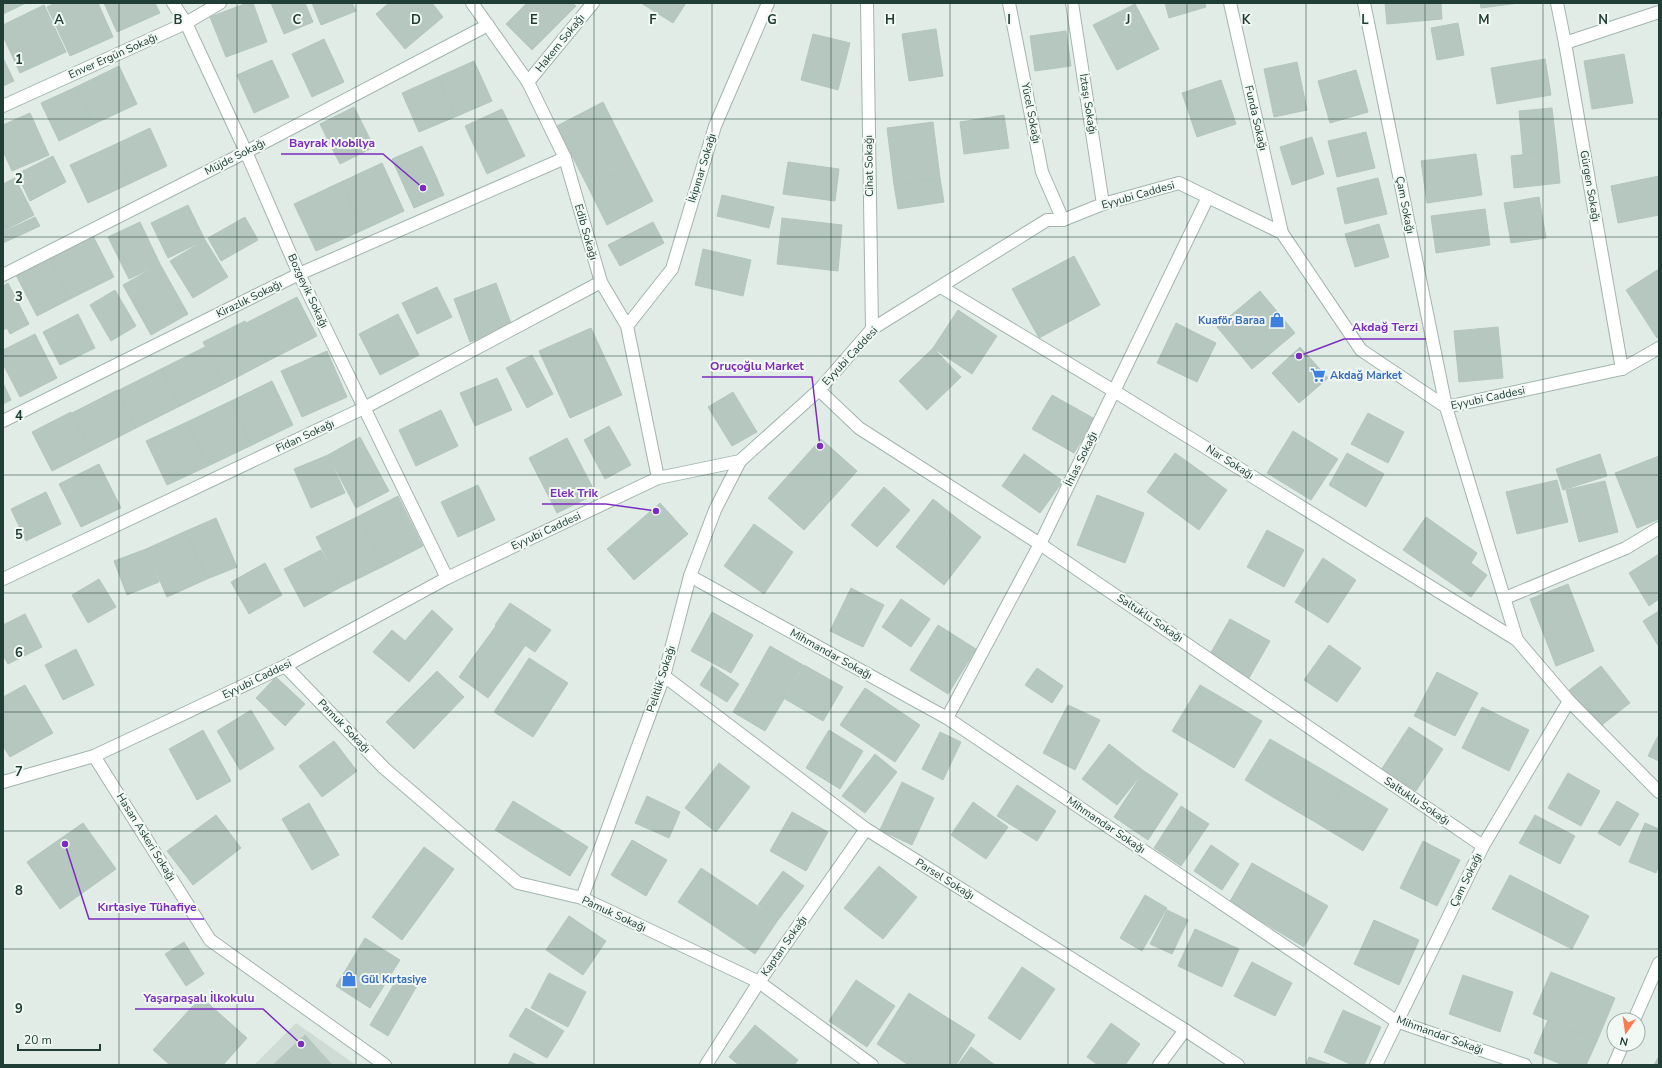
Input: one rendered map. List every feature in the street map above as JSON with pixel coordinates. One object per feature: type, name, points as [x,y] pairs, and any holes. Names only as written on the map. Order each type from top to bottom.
[{"type":"street","name":"Bozgeyik Sokağı","points":[[173,3],[186,23],[246,152],[299,274],[447,578]]},
{"type":"street","name":"Enver Ergün Sokağı","points":[[3,106],[186,23],[220,3]]},
{"type":"street","name":"Edib Sokağı","points":[[472,3],[528,82],[565,158],[601,282],[627,326],[658,478]]},
{"type":"street","name":"Hakem Sokağı","points":[[528,82],[593,3]]},
{"type":"street","name":"İkipınar Sokağı","points":[[627,326],[672,269],[715,126],[768,3]]},
{"type":"street","name":"Cihat Sokağı","points":[[867,3],[872,329]]},
{"type":"street","name":"Yücel Sokağı","points":[[1009,3],[1042,172],[1062,220]]},
{"type":"street","name":"İztaşı Sokağı","points":[[1072,3],[1103,204]]},
{"type":"street","name":"Funda Sokağı","points":[[1230,3],[1282,233]]},
{"type":"street","name":"Çam Sokağı","points":[[1364,3],[1446,407],[1517,640]]},
{"type":"street","name":"Gürgen Sokağı","points":[[1557,3],[1622,369]]},
{"type":"street","points":[[1565,43],[1659,12]]},
{"type":"street","name":"Müjde Sokağı","points":[[3,275],[246,152],[488,25]]},
{"type":"street","name":"Kirazlık Sokağı","points":[[3,421],[299,274],[565,158]]},
{"type":"street","name":"Eyyubi Caddesi","points":[[3,782],[94,756],[285,666],[447,578],[658,478],[740,461],[819,390],[872,329],[1047,220],[1062,220],[1103,204],[1179,183],[1282,233],[1361,350],[1446,407],[1622,369],[1659,348]]},
{"type":"street","name":"İhlas Sokağı","points":[[947,718],[1040,544],[1208,197]]},
{"type":"street","name":"Fidan Sokağı","points":[[3,579],[364,408],[601,282]]},
{"type":"street","name":"Nar Sokağı","points":[[941,287],[1114,391],[1517,640]]},
{"type":"street","name":"Saltuklu Sokağı","points":[[819,390],[860,428],[1040,544],[1483,846]]},
{"type":"street","name":"Pelitlik Sokağı","points":[[582,898],[664,676],[690,576],[715,510],[740,461]]},
{"type":"street","points":[[1505,598],[1626,548],[1659,528]]},
{"type":"street","name":"Mihmandar Sokağı","points":[[690,576],[947,718],[1396,1021],[1525,1065]]},
{"type":"street","points":[[1517,640],[1569,701],[1659,792]]},
{"type":"street","name":"Pamuk Sokağı","points":[[285,666],[384,768],[518,883],[582,898],[759,982],[872,1065]]},
{"type":"street","name":"Parsel Sokağı","points":[[664,676],[866,829],[1238,1065]]},
{"type":"street","name":"Çam Sokağı","points":[[1376,1065],[1396,1021],[1483,846],[1569,701]]},
{"type":"street","name":"Hasan Askeri Sokağı","points":[[94,756],[210,940],[385,1065]]},
{"type":"street","name":"Kaptan Sokağı","points":[[706,1065],[759,982],[866,829]]},
{"type":"street","points":[[1638,1012],[1659,963]]},
{"type":"street","points":[[1159,1065],[1185,1030]]},
{"type":"street","points":[[1614,1065],[1620,1052]]},
{"type":"shaded area","points":[[296,1023],[356,1065],[254,1065]]},
{"type":"building","points":[[3,3],[26,3],[3,14]]},
{"type":"building","points":[[55,3],[98,3],[113,37],[70,56],[47,7]]},
{"type":"building","points":[[104,3],[155,3],[160,13],[117,32]]},
{"type":"building","points":[[247,3],[253,3],[267,42],[226,57],[210,17]]},
{"type":"building","points":[[271,3],[305,3],[313,22],[284,34]]},
{"type":"building","points":[[312,3],[352,3],[356,11],[321,25]]},
{"type":"building","points":[[389,3],[432,3],[443,17],[405,49],[376,14]]},
{"type":"building","points":[[527,3],[572,3],[576,6],[532,50],[506,24]]},
{"type":"building","points":[[641,3],[686,3],[673,23]]},
{"type":"building","points":[[1165,3],[1205,3],[1206,7],[1169,18]]},
{"type":"building","points":[[1385,3],[1441,3],[1442,19],[1387,24]]},
{"type":"building","points":[[1480,3],[1519,3],[1481,8]]},
{"type":"building","points":[[1135,4],[1159,49],[1117,70],[1093,25]]},
{"type":"building","points":[[44,5],[66,52],[20,73],[3,36],[3,25]]},
{"type":"building","points":[[1458,23],[1464,55],[1437,60],[1431,28]]},
{"type":"building","points":[[936,29],[943,76],[909,81],[902,34]]},
{"type":"building","points":[[1066,31],[1071,66],[1035,71],[1030,36]]},
{"type":"building","points":[[813,34],[850,43],[838,90],[801,80]]},
{"type":"building","points":[[324,39],[344,82],[312,97],[292,54]]},
{"type":"building","points":[[1624,54],[1633,103],[1592,109],[1584,61]]},
{"type":"building","points":[[3,58],[14,81],[3,86]]},
{"type":"building","points":[[1545,59],[1551,95],[1497,104],[1491,68]]},
{"type":"building","points":[[272,60],[289,97],[254,113],[237,75]]},
{"type":"building","points":[[474,61],[492,101],[455,117],[438,77]]},
{"type":"building","points":[[1297,62],[1307,110],[1274,117],[1264,69]]},
{"type":"building","points":[[119,66],[137,104],[94,124],[76,87]]},
{"type":"building","points":[[1356,70],[1368,112],[1330,123],[1318,81]]},
{"type":"building","points":[[438,77],[455,117],[419,132],[402,93]]},
{"type":"building","points":[[1221,80],[1236,124],[1197,137],[1182,93]]},
{"type":"building","points":[[76,87],[94,124],[59,141],[41,103]]},
{"type":"building","points":[[603,102],[634,164],[588,187],[557,126]]},
{"type":"building","points":[[354,107],[374,147],[340,164],[320,124]]},
{"type":"building","points":[[1552,108],[1557,151],[1523,154],[1519,111]]},
{"type":"building","points":[[502,109],[525,156],[487,174],[465,126]]},
{"type":"building","points":[[30,113],[49,155],[12,171],[3,151],[3,125]]},
{"type":"building","points":[[1004,115],[1009,148],[964,154],[960,122]]},
{"type":"building","points":[[933,122],[940,178],[894,185],[887,128]]},
{"type":"building","points":[[150,128],[167,166],[131,183],[114,145]]},
{"type":"building","points":[[1366,132],[1375,168],[1337,177],[1328,141]]},
{"type":"building","points":[[1312,137],[1324,174],[1292,185],[1280,147]]},
{"type":"building","points":[[114,145],[131,183],[88,203],[70,165]]},
{"type":"building","points":[[422,146],[434,172],[404,186],[392,159]]},
{"type":"building","points":[[1557,151],[1560,183],[1514,188],[1511,156]]},
{"type":"building","points":[[1476,154],[1482,195],[1427,203],[1421,161]]},
{"type":"building","points":[[53,156],[66,182],[30,201],[17,174]]},
{"type":"building","points":[[788,162],[839,169],[835,201],[783,194]]},
{"type":"building","points":[[382,163],[404,211],[363,230],[341,182]]},
{"type":"building","points":[[634,164],[653,201],[607,225],[588,187]]},
{"type":"building","points":[[434,172],[444,195],[414,208],[404,186]]},
{"type":"building","points":[[1659,176],[1659,215],[1618,223],[1611,186]]},
{"type":"building","points":[[15,178],[34,215],[3,231],[3,184]]},
{"type":"building","points":[[940,178],[944,202],[898,209],[894,185]]},
{"type":"building","points":[[1378,178],[1387,214],[1345,224],[1337,188]]},
{"type":"building","points":[[341,182],[363,230],[316,251],[294,204]]},
{"type":"building","points":[[722,195],[774,207],[769,228],[717,216]]},
{"type":"building","points":[[1539,197],[1546,238],[1511,243],[1504,203]]},
{"type":"building","points":[[188,205],[205,240],[168,258],[151,223]]},
{"type":"building","points":[[1485,209],[1490,245],[1436,253],[1431,216]]},
{"type":"building","points":[[35,217],[40,226],[3,243],[3,232]]},
{"type":"building","points":[[245,217],[258,240],[221,261],[208,238]]},
{"type":"building","points":[[782,218],[842,225],[838,271],[777,264]]},
{"type":"building","points":[[140,222],[160,264],[129,279],[108,237]]},
{"type":"building","points":[[653,222],[664,243],[620,266],[608,245]]},
{"type":"building","points":[[1379,224],[1389,257],[1355,267],[1345,234]]},
{"type":"building","points":[[92,234],[114,277],[70,299],[48,256]]},
{"type":"building","points":[[205,240],[228,277],[193,298],[170,261]]},
{"type":"building","points":[[703,249],[751,260],[743,296],[695,285]]},
{"type":"building","points":[[48,256],[70,299],[37,316],[15,273]]},
{"type":"building","points":[[1074,256],[1100,305],[1039,338],[1012,289]]},
{"type":"building","points":[[160,264],[188,314],[151,335],[123,285]]},
{"type":"building","points":[[1659,269],[1659,336],[1657,338],[1626,290]]},
{"type":"building","points":[[8,283],[29,324],[10,334],[7,328],[3,330],[3,286]]},
{"type":"building","points":[[496,283],[512,326],[470,342],[454,299]]},
{"type":"building","points":[[437,287],[452,317],[417,334],[402,303]]},
{"type":"building","points":[[115,290],[136,326],[111,341],[90,305]]},
{"type":"building","points":[[1260,291],[1295,333],[1252,369],[1217,327]]},
{"type":"building","points":[[297,297],[317,336],[266,362],[246,323]]},
{"type":"building","points":[[958,310],[997,336],[972,374],[933,348]]},
{"type":"building","points":[[78,314],[95,348],[60,365],[43,332]]},
{"type":"building","points":[[398,314],[419,355],[380,375],[359,334]]},
{"type":"building","points":[[245,321],[266,362],[224,384],[203,342]]},
{"type":"building","points":[[1176,323],[1216,343],[1197,382],[1157,363]]},
{"type":"building","points":[[1498,327],[1503,378],[1459,382],[1454,331]]},
{"type":"building","points":[[591,328],[622,395],[570,418],[539,351]]},
{"type":"building","points":[[35,334],[57,378],[20,397],[3,364],[3,350]]},
{"type":"building","points":[[205,347],[224,384],[180,406],[161,369]]},
{"type":"building","points":[[1300,347],[1328,378],[1299,403],[1272,373]]},
{"type":"building","points":[[933,348],[961,377],[927,410],[899,381]]},
{"type":"building","points":[[327,351],[347,397],[302,417],[281,371]]},
{"type":"building","points":[[532,355],[553,394],[527,408],[506,368]]},
{"type":"building","points":[[161,369],[180,406],[136,428],[117,391]]},
{"type":"building","points":[[497,378],[512,410],[475,426],[460,393]]},
{"type":"building","points":[[272,381],[293,425],[252,445],[231,401]]},
{"type":"building","points":[[3,383],[11,400],[3,404]]},
{"type":"building","points":[[117,390],[136,428],[91,451],[72,413]]},
{"type":"building","points":[[733,392],[757,432],[732,446],[708,407]]},
{"type":"building","points":[[1052,395],[1095,419],[1074,453],[1032,429]]},
{"type":"building","points":[[231,401],[252,445],[208,466],[187,422]]},
{"type":"building","points":[[441,410],[458,446],[416,466],[399,430]]},
{"type":"building","points":[[71,412],[91,451],[52,471],[32,432]]},
{"type":"building","points":[[1368,413],[1404,432],[1388,463],[1351,444]]},
{"type":"building","points":[[187,422],[208,466],[167,485],[146,441]]},
{"type":"building","points":[[609,426],[631,465],[605,479],[584,440]]},
{"type":"building","points":[[1293,431],[1338,459],[1311,500],[1267,473]]},
{"type":"building","points":[[360,437],[389,491],[356,508],[328,455]]},
{"type":"building","points":[[567,438],[596,494],[557,513],[529,458]]},
{"type":"building","points":[[821,439],[857,471],[804,530],[768,498]]},
{"type":"building","points":[[1175,453],[1227,490],[1199,530],[1147,492]]},
{"type":"building","points":[[1347,453],[1384,474],[1366,507],[1329,485]]},
{"type":"building","points":[[1024,454],[1063,481],[1040,513],[1002,486]]},
{"type":"building","points":[[1600,454],[1607,476],[1563,490],[1556,469]]},
{"type":"building","points":[[328,455],[345,493],[311,508],[294,469]]},
{"type":"building","points":[[1659,456],[1659,519],[1637,528],[1615,473]]},
{"type":"building","points":[[99,464],[121,508],[81,527],[59,484]]},
{"type":"building","points":[[1557,480],[1568,522],[1517,534],[1506,492]]},
{"type":"building","points":[[1605,481],[1618,532],[1579,542],[1566,490]]},
{"type":"building","points":[[478,485],[495,520],[458,537],[441,502]]},
{"type":"building","points":[[884,487],[910,510],[877,547],[851,525]]},
{"type":"building","points":[[46,492],[61,524],[26,541],[11,509]]},
{"type":"building","points":[[1097,495],[1144,513],[1125,563],[1077,545]]},
{"type":"building","points":[[398,496],[423,546],[384,566],[359,516]]},
{"type":"building","points":[[933,499],[958,519],[920,566],[896,547]]},
{"type":"building","points":[[660,503],[688,534],[634,580],[607,549]]},
{"type":"building","points":[[359,516],[384,566],[341,587],[316,537]]},
{"type":"building","points":[[1426,517],[1477,553],[1471,563],[1487,575],[1471,597],[1403,550]]},
{"type":"building","points":[[216,518],[237,567],[207,579],[186,531]]},
{"type":"building","points":[[958,519],[981,537],[944,585],[920,566]]},
{"type":"building","points":[[754,524],[793,552],[764,594],[724,566]]},
{"type":"building","points":[[1267,530],[1304,550],[1284,587],[1247,567]]},
{"type":"building","points":[[186,531],[207,579],[167,597],[146,549]]},
{"type":"building","points":[[146,549],[159,582],[127,595],[114,561]]},
{"type":"building","points":[[321,550],[341,587],[304,607],[284,569]]},
{"type":"building","points":[[1659,554],[1659,599],[1649,606],[1629,573]]},
{"type":"building","points":[[1323,558],[1356,580],[1328,623],[1295,602]]},
{"type":"building","points":[[265,563],[282,595],[249,614],[231,582]]},
{"type":"building","points":[[99,579],[116,607],[88,623],[72,595]]},
{"type":"building","points":[[1568,584],[1594,651],[1556,666],[1530,599]]},
{"type":"building","points":[[851,588],[884,605],[863,647],[830,631]]},
{"type":"building","points":[[901,599],[930,619],[911,647],[882,627]]},
{"type":"building","points":[[510,603],[551,630],[535,652],[495,625]]},
{"type":"building","points":[[432,610],[453,629],[428,660],[405,641]]},
{"type":"building","points":[[1659,611],[1659,647],[1643,621]]},
{"type":"building","points":[[712,612],[753,635],[731,673],[691,651]]},
{"type":"building","points":[[25,614],[42,647],[8,664],[3,655],[3,625]]},
{"type":"building","points":[[1230,619],[1270,641],[1249,678],[1209,656]]},
{"type":"building","points":[[938,625],[976,649],[948,694],[910,670]]},
{"type":"building","points":[[496,626],[525,646],[503,677],[474,656]]},
{"type":"building","points":[[392,630],[428,660],[409,682],[373,652]]},
{"type":"building","points":[[1329,645],[1361,668],[1337,702],[1304,680]]},
{"type":"building","points":[[770,646],[803,665],[784,699],[751,680]]},
{"type":"building","points":[[76,649],[94,685],[63,700],[45,665]]},
{"type":"building","points":[[474,656],[503,677],[488,698],[459,677]]},
{"type":"building","points":[[529,658],[568,683],[533,737],[494,712]]},
{"type":"building","points":[[804,665],[843,687],[823,721],[785,699]]},
{"type":"building","points":[[712,666],[739,684],[727,702],[700,685]]},
{"type":"building","points":[[1601,666],[1630,703],[1598,728],[1569,690]]},
{"type":"building","points":[[1037,668],[1063,686],[1052,703],[1025,685]]},
{"type":"building","points":[[437,671],[464,697],[414,749],[386,722]]},
{"type":"building","points":[[1437,672],[1478,693],[1455,736],[1414,716]]},
{"type":"building","points":[[276,677],[305,704],[285,726],[256,698]]},
{"type":"building","points":[[751,681],[784,699],[765,731],[733,712]]},
{"type":"building","points":[[25,685],[53,733],[10,757],[3,746],[3,697]]},
{"type":"building","points":[[1200,685],[1262,721],[1234,768],[1172,731]]},
{"type":"building","points":[[865,688],[920,725],[895,762],[840,725]]},
{"type":"building","points":[[1068,705],[1100,720],[1075,770],[1043,753]]},
{"type":"building","points":[[1482,707],[1529,730],[1509,771],[1462,748]]},
{"type":"building","points":[[251,710],[274,749],[240,770],[217,731]]},
{"type":"building","points":[[1409,727],[1443,749],[1416,791],[1381,770]]},
{"type":"building","points":[[203,730],[231,781],[197,800],[169,749]]},
{"type":"building","points":[[829,730],[863,751],[840,789],[806,768]]},
{"type":"building","points":[[940,732],[961,742],[943,780],[922,769]]},
{"type":"building","points":[[1659,734],[1659,761],[1648,756]]},
{"type":"building","points":[[1270,739],[1301,757],[1276,799],[1245,780]]},
{"type":"building","points":[[334,741],[357,771],[322,797],[299,766]]},
{"type":"building","points":[[1109,744],[1144,771],[1117,805],[1082,779]]},
{"type":"building","points":[[875,754],[897,772],[865,813],[842,796]]},
{"type":"building","points":[[1301,757],[1345,783],[1320,825],[1276,799]]},
{"type":"building","points":[[719,763],[750,787],[716,832],[685,808]]},
{"type":"building","points":[[1144,771],[1178,794],[1148,840],[1114,817]]},
{"type":"building","points":[[1568,773],[1600,791],[1581,826],[1548,808]]},
{"type":"building","points":[[902,782],[934,798],[912,845],[880,830]]},
{"type":"building","points":[[1345,783],[1388,809],[1363,851],[1320,825]]},
{"type":"building","points":[[1017,785],[1056,811],[1037,841],[997,816]]},
{"type":"building","points":[[647,796],[680,812],[669,838],[635,823]]},
{"type":"building","points":[[513,801],[559,829],[540,858],[495,830]]},
{"type":"building","points":[[1617,801],[1639,814],[1620,846],[1598,833]]},
{"type":"building","points":[[973,802],[1008,827],[986,859],[951,835]]},
{"type":"building","points":[[309,803],[339,855],[312,870],[282,819]]},
{"type":"building","points":[[1181,806],[1209,824],[1181,866],[1154,848]]},
{"type":"building","points":[[792,812],[828,832],[806,871],[770,851]]},
{"type":"building","points":[[216,815],[241,848],[193,885],[167,851]]},
{"type":"building","points":[[1535,815],[1575,836],[1560,864],[1519,843]]},
{"type":"building","points":[[83,823],[116,869],[60,909],[27,862]]},
{"type":"building","points":[[1645,823],[1659,829],[1659,865],[1656,873],[1629,862]]},
{"type":"building","points":[[559,829],[588,847],[570,876],[540,858]]},
{"type":"building","points":[[632,840],[667,860],[646,896],[611,875]]},
{"type":"building","points":[[1423,841],[1460,860],[1437,906],[1400,888]]},
{"type":"building","points":[[1211,845],[1239,864],[1222,890],[1194,871]]},
{"type":"building","points":[[424,847],[454,869],[402,940],[372,917]]},
{"type":"building","points":[[1252,863],[1293,886],[1269,926],[1229,903]]},
{"type":"building","points":[[879,866],[917,897],[883,939],[844,908]]},
{"type":"building","points":[[701,868],[740,894],[717,928],[678,902]]},
{"type":"building","points":[[783,871],[804,886],[778,920],[758,905]]},
{"type":"building","points":[[1510,875],[1589,916],[1572,949],[1492,909]]},
{"type":"building","points":[[1293,886],[1328,906],[1304,947],[1269,926]]},
{"type":"building","points":[[740,894],[778,920],[755,954],[717,928]]},
{"type":"building","points":[[1145,895],[1167,908],[1142,951],[1120,938]]},
{"type":"building","points":[[1167,910],[1188,920],[1172,954],[1150,944]]},
{"type":"building","points":[[569,916],[606,941],[583,975],[546,950]]},
{"type":"building","points":[[1374,920],[1419,940],[1399,985],[1354,964]]},
{"type":"building","points":[[1195,929],[1239,949],[1222,987],[1178,966]]},
{"type":"building","points":[[365,938],[400,960],[370,1008],[336,986]]},
{"type":"building","points":[[184,942],[204,974],[186,986],[165,954]]},
{"type":"building","points":[[1252,962],[1292,983],[1275,1016],[1234,996]]},
{"type":"building","points":[[1022,967],[1055,989],[1020,1040],[988,1018]]},
{"type":"building","points":[[1551,972],[1615,998],[1609,1012],[1606,1012],[1606,1020],[1597,1041],[1533,1014]]},
{"type":"building","points":[[549,973],[586,992],[568,1027],[531,1008]]},
{"type":"building","points":[[400,974],[418,984],[388,1036],[370,1025]]},
{"type":"building","points":[[1463,975],[1513,992],[1500,1032],[1449,1014]]},
{"type":"building","points":[[856,980],[895,1006],[867,1047],[829,1021]]},
{"type":"building","points":[[909,993],[940,1013],[907,1064],[877,1044]]},
{"type":"building","points":[[201,997],[247,1038],[223,1065],[170,1065],[153,1050]]},
{"type":"building","points":[[526,1008],[564,1031],[547,1058],[509,1036]]},
{"type":"building","points":[[1343,1010],[1381,1027],[1364,1065],[1352,1065],[1324,1052]]},
{"type":"building","points":[[940,1013],[975,1035],[956,1065],[907,1064]]},
{"type":"building","points":[[1548,1020],[1597,1041],[1586,1065],[1563,1065],[1534,1053]]},
{"type":"building","points":[[1111,1023],[1140,1044],[1125,1065],[1098,1065],[1087,1057]]},
{"type":"building","points":[[755,1025],[798,1060],[794,1065],[739,1065],[729,1057]]},
{"type":"building","points":[[305,1035],[332,1065],[273,1065]]},
{"type":"building","points":[[971,1047],[995,1065],[958,1065]]},
{"type":"building","points":[[514,1053],[537,1065],[508,1065]]},
{"type":"building","points":[[1659,1056],[1659,1065],[1654,1065]]},
{"type":"building","points":[[1309,1057],[1332,1065],[1306,1065]]},
{"type":"place","name":"Bayrak Mobilya","points":[[423,188]]},
{"type":"place","name":"Kuaför Baraa","points":[[1277,320]]},
{"type":"place","name":"Akdağ Terzi","points":[[1299,356]]},
{"type":"place","name":"Akdağ Market","points":[[1318,375]]},
{"type":"place","name":"Oruçoğlu Market","points":[[820,446]]},
{"type":"place","name":"Elek Trik","points":[[656,511]]},
{"type":"place","name":"Kırtasiye Tühafiye","points":[[65,844]]},
{"type":"place","name":"Gül Kırtasiye","points":[[349,979]]},
{"type":"place","name":"Yaşarpaşalı İlkokulu","points":[[301,1044]]}]
